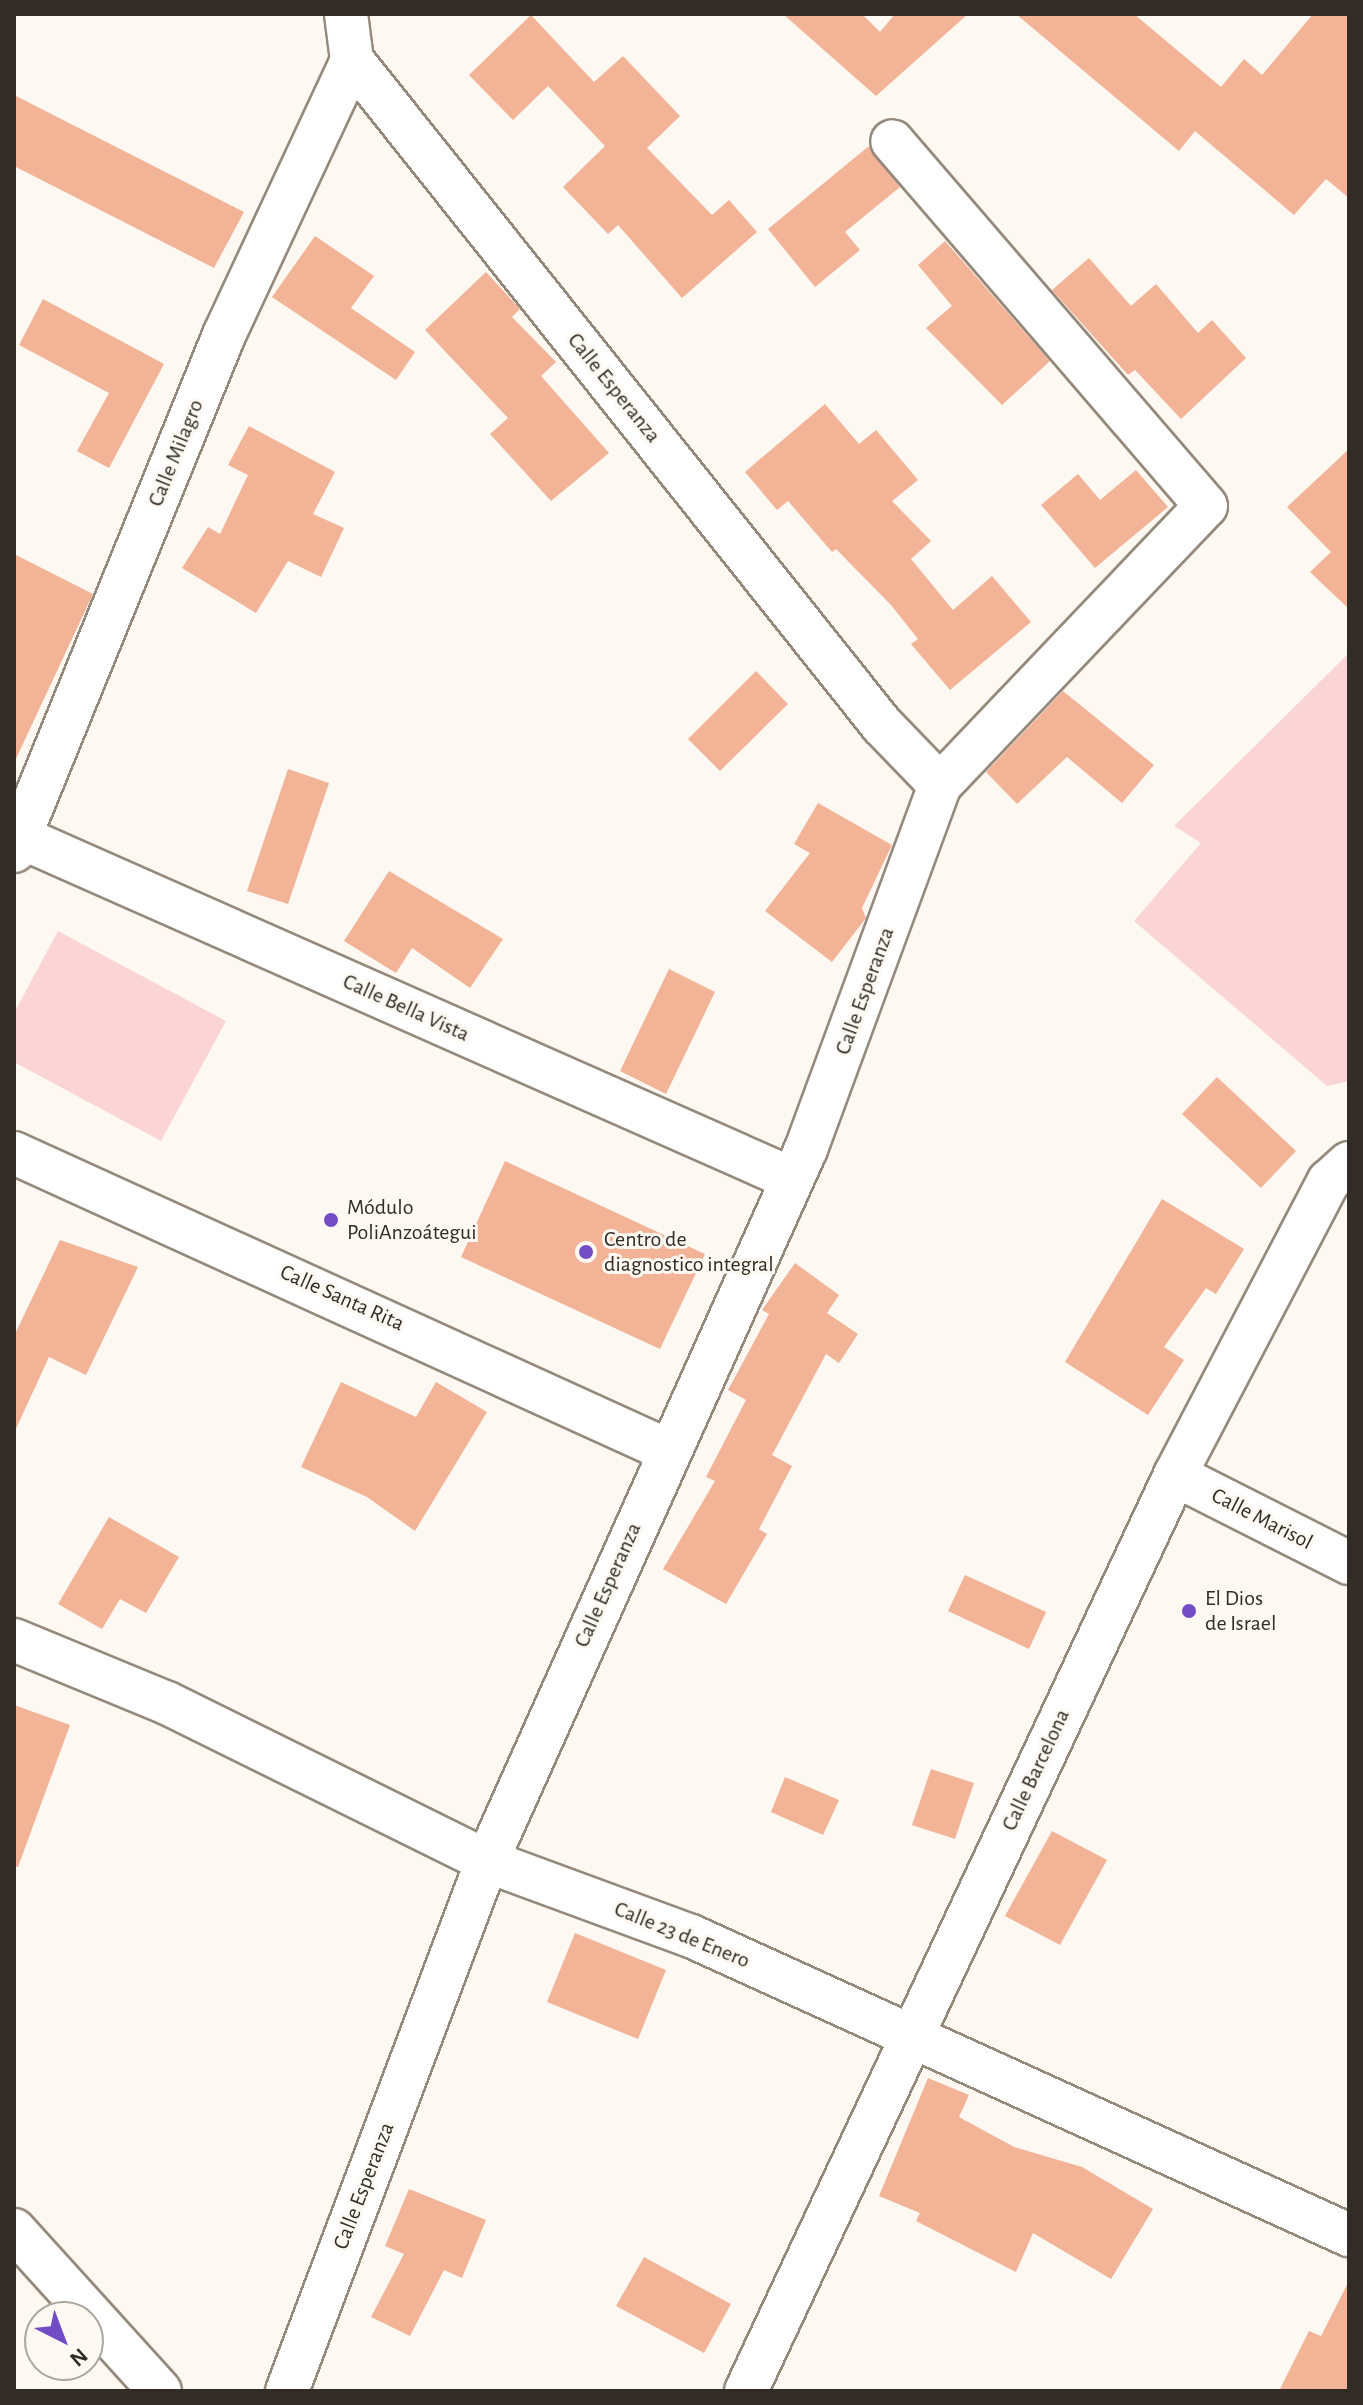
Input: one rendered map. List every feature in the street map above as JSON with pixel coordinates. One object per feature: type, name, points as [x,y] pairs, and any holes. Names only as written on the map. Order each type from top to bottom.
[{"type":"street","points":[[346,14],[352,60]]},
{"type":"street","name":"Calle Esperanza","points":[[352,60],[882,725],[940,785]]},
{"type":"street","name":"Calle Milagro","points":[[17,844],[224,335],[352,60]]},
{"type":"street","name":"Calle Esperanza","points":[[287,2391],[487,1861],[667,1450],[792,1179],[940,785],[1206,506],[892,141]]},
{"type":"street","name":"Calle Bella Vista","points":[[17,844],[792,1179]]},
{"type":"street","name":"Calle Santa Rita","points":[[14,1153],[667,1450]]},
{"type":"street","name":"Calle Barcelona","points":[[746,2391],[1175,1475],[1329,1181],[1349,1163]]},
{"type":"street","name":"Calle Marisol","points":[[1175,1475],[1349,1563]]},
{"type":"street","name":"Calle 23 de Enero","points":[[14,1640],[167,1703],[487,1861],[691,1936],[1349,2235]]},
{"type":"street","points":[[19,2245],[160,2391]]},
{"type":"shaded area","points":[[1349,653],[1349,1081],[1327,1086],[1134,921],[1201,843],[1174,826]]},
{"type":"shaded area","points":[[58,931],[226,1021],[161,1141],[14,1062],[14,1013]]},
{"type":"building","points":[[783,14],[862,14],[880,32],[895,14],[968,14],[876,96]]},
{"type":"building","points":[[1016,14],[1134,14],[1221,87],[1244,59],[1262,75],[1313,14],[1349,14],[1349,198],[1326,179],[1294,215],[1195,131],[1179,151]]},
{"type":"building","points":[[531,15],[594,82],[623,56],[680,116],[647,148],[712,215],[729,200],[757,232],[682,298],[618,225],[608,234],[563,187],[605,146],[548,86],[513,120],[469,75]]},
{"type":"building","points":[[14,95],[244,212],[214,268],[14,166]]},
{"type":"building","points":[[869,146],[900,187],[845,232],[860,250],[815,287],[768,229]]},
{"type":"building","points":[[315,236],[374,276],[351,308],[415,352],[396,380],[272,297]]},
{"type":"building","points":[[945,241],[1050,361],[1002,405],[926,328],[952,306],[918,265]]},
{"type":"building","points":[[1089,258],[1131,306],[1156,284],[1198,333],[1212,320],[1246,358],[1181,419],[1135,370],[1128,375],[1052,290]]},
{"type":"building","points":[[486,272],[520,309],[512,317],[556,362],[541,376],[609,453],[551,501],[490,434],[508,418],[425,330]]},
{"type":"building","points":[[43,299],[164,364],[109,468],[77,451],[109,393],[19,345]]},
{"type":"building","points":[[825,404],[859,444],[876,430],[918,480],[892,501],[931,541],[911,559],[953,610],[992,576],[1031,622],[950,690],[911,644],[918,639],[891,605],[836,549],[832,552],[788,501],[777,510],[745,472]]},
{"type":"building","points":[[249,426],[335,472],[313,514],[344,528],[321,577],[288,561],[256,613],[182,568],[208,527],[220,534],[248,475],[228,465]]},
{"type":"building","points":[[1349,449],[1349,609],[1310,572],[1331,552],[1287,507]]},
{"type":"building","points":[[1136,470],[1168,507],[1095,568],[1041,505],[1078,474],[1100,500]]},
{"type":"building","points":[[14,554],[93,594],[14,763]]},
{"type":"building","points":[[756,671],[788,704],[720,771],[688,739]]},
{"type":"building","points":[[1063,691],[1154,765],[1122,803],[1067,757],[1017,804],[986,772]]},
{"type":"building","points":[[288,769],[329,783],[288,904],[247,891]]},
{"type":"building","points":[[818,803],[892,845],[862,908],[866,918],[832,962],[765,911],[810,853],[794,844]]},
{"type":"building","points":[[389,871],[503,939],[470,988],[412,948],[396,973],[344,941]]},
{"type":"building","points":[[669,969],[715,992],[666,1094],[620,1071]]},
{"type":"building","points":[[1217,1077],[1296,1151],[1261,1188],[1182,1114]]},
{"type":"building","points":[[505,1161],[705,1254],[660,1349],[461,1257]]},
{"type":"building","points":[[1162,1199],[1244,1249],[1216,1294],[1206,1288],[1164,1347],[1184,1360],[1148,1415],[1065,1362]]},
{"type":"building","points":[[60,1240],[138,1267],[86,1375],[49,1357],[14,1433],[14,1336]]},
{"type":"building","points":[[795,1263],[839,1295],[827,1313],[858,1334],[839,1363],[826,1354],[772,1455],[792,1466],[759,1529],[767,1534],[726,1604],[663,1569],[715,1481],[706,1477],[746,1400],[728,1390],[769,1314],[762,1310]]},
{"type":"building","points":[[341,1382],[416,1417],[436,1382],[487,1412],[415,1531],[367,1497],[301,1467]]},
{"type":"building","points":[[109,1517],[179,1557],[146,1613],[120,1599],[102,1629],[58,1604]]},
{"type":"building","points":[[965,1575],[1046,1612],[1029,1649],[948,1611]]},
{"type":"building","points":[[14,1705],[70,1725],[18,1867],[14,1866]]},
{"type":"building","points":[[931,1769],[974,1783],[955,1839],[912,1825]]},
{"type":"building","points":[[785,1777],[839,1800],[823,1835],[771,1812]]},
{"type":"building","points":[[1052,1831],[1107,1860],[1060,1945],[1005,1916]]},
{"type":"building","points":[[575,1933],[666,1970],[638,2039],[547,2002]]},
{"type":"building","points":[[928,2078],[969,2095],[959,2117],[1014,2147],[1082,2167],[1153,2209],[1111,2279],[1033,2233],[1016,2272],[916,2221],[920,2213],[879,2196]]},
{"type":"building","points":[[409,2189],[486,2220],[462,2278],[444,2270],[410,2336],[371,2317],[404,2254],[385,2246]]},
{"type":"building","points":[[644,2257],[731,2304],[704,2353],[616,2306]]},
{"type":"building","points":[[1349,2281],[1349,2391],[1279,2391],[1309,2331],[1321,2336]]},
{"type":"place","name":"Módulo PoliAnzoátegui","points":[[331,1220]]},
{"type":"place","name":"Centro de diagnostico integral","points":[[586,1252]]},
{"type":"place","name":"El Dios de Israel","points":[[1189,1611]]}]
